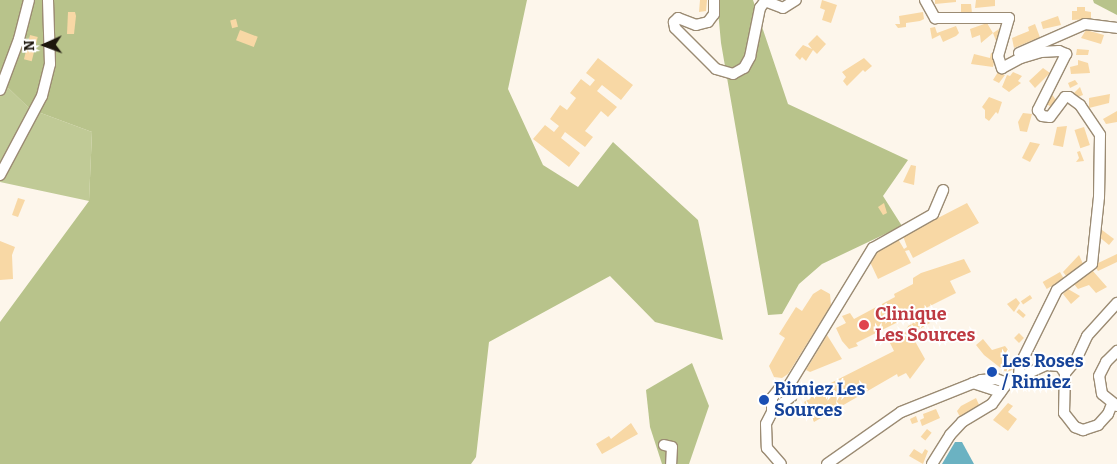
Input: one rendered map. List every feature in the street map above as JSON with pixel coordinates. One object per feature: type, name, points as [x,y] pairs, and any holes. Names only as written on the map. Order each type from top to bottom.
[{"type":"street","points":[[0,90],[20,40],[29,0]]},
{"type":"street","points":[[0,175],[27,128],[46,80],[51,42],[48,0]]},
{"type":"street","points":[[714,0],[714,14],[708,22],[696,26],[678,18],[674,22],[675,28],[716,69],[734,74],[744,68],[750,58],[760,8],[765,1],[783,8],[796,0]]},
{"type":"street","points":[[925,0],[935,18],[1009,18],[998,56],[1002,68]]},
{"type":"street","points":[[1002,68],[1011,56],[1061,32],[1085,24],[1117,28]]},
{"type":"street","points":[[1002,68],[1021,58],[1041,52],[1059,51],[1066,54],[1038,110],[1042,116],[1050,117],[1065,97],[1068,97],[1080,105],[1100,136],[1100,198],[1092,264],[1057,290],[1020,365],[1020,375]]},
{"type":"street","points":[[772,412],[772,398],[779,389],[788,387],[842,303],[873,248],[933,214],[942,190]]},
{"type":"street","points":[[1117,303],[1087,336],[1076,360],[1065,373],[1064,413],[1075,427],[1083,430],[1098,425],[1114,405],[1102,394],[1100,376],[1106,362],[1117,351]]},
{"type":"street","points":[[932,464],[962,422],[992,404],[1007,382],[1020,375],[1054,364],[1065,373]]},
{"type":"street","points":[[827,464],[901,412],[972,383],[993,378],[1007,382]]},
{"type":"street","points":[[972,383],[1000,392]]},
{"type":"street","points":[[781,464],[773,458],[765,437],[766,424],[772,412],[792,396],[788,387]]},
{"type":"street","points":[[664,445],[672,447],[671,464]]},
{"type":"green space","points":[[0,0],[527,0],[508,89],[543,165],[578,187],[613,142],[698,220],[723,340],[655,322],[610,276],[489,342],[476,457],[471,464],[0,464],[0,322],[89,201],[92,132],[30,109],[0,80]]},
{"type":"green space","points":[[717,0],[753,0],[788,104],[908,160],[883,196],[902,226],[822,264],[799,284],[782,314],[768,315],[721,43]]},
{"type":"green space","points":[[1093,0],[1117,0],[1117,15],[1094,3]]},
{"type":"green space","points":[[0,80],[30,109],[92,132],[89,201],[0,182]]},
{"type":"green space","points":[[692,363],[709,406],[689,464],[662,464],[650,427],[646,390]]},
{"type":"water","points":[[955,442],[962,442],[974,464],[942,464]]},
{"type":"building","points":[[700,0],[707,0],[706,11],[699,12]]},
{"type":"building","points":[[822,0],[837,5],[831,23],[822,20],[825,10],[820,8]]},
{"type":"building","points":[[935,0],[956,0],[956,2],[935,4]]},
{"type":"building","points":[[976,0],[995,0],[995,6],[975,8]]},
{"type":"building","points":[[961,4],[971,4],[972,13],[961,14]]},
{"type":"building","points":[[1077,7],[1085,7],[1085,11],[1091,12],[1091,19],[1072,20],[1072,11],[1077,11]]},
{"type":"building","points":[[68,12],[75,12],[74,34],[67,34]]},
{"type":"building","points":[[923,12],[924,19],[906,23],[906,27],[898,28],[895,24],[900,24],[899,16]]},
{"type":"building","points":[[1058,16],[1061,25],[1043,29],[1041,22]]},
{"type":"building","points":[[236,19],[238,27],[232,28],[230,20]]},
{"type":"building","points":[[987,23],[993,33],[981,43],[980,35],[972,38],[970,29]]},
{"type":"building","points":[[1035,24],[1041,40],[1035,43],[1033,40],[1014,48],[1012,38],[1029,31],[1028,27]]},
{"type":"building","points":[[956,26],[959,33],[956,36],[943,42],[940,35],[932,39],[930,28],[935,27],[937,33]]},
{"type":"building","points":[[999,29],[1001,37],[996,41],[993,33]]},
{"type":"building","points":[[240,30],[258,37],[254,47],[236,40]]},
{"type":"building","points":[[1086,30],[1104,35],[1101,44],[1081,38]]},
{"type":"building","points":[[30,35],[38,37],[32,61],[24,59]]},
{"type":"building","points":[[817,35],[826,44],[817,54],[813,50],[806,61],[802,57],[800,60],[795,55],[797,52],[803,45],[812,49],[808,44]]},
{"type":"building","points":[[1077,49],[1089,50],[1088,55],[1076,55]]},
{"type":"building","points":[[991,53],[996,55],[993,67],[971,64],[974,54],[990,58]]},
{"type":"building","points":[[598,58],[633,85],[621,100],[602,85],[597,91],[617,107],[608,117],[601,111],[585,131],[593,137],[585,147],[565,132],[561,138],[580,153],[569,167],[533,139],[545,125],[554,132],[559,126],[550,119],[560,105],[567,110],[576,98],[570,93],[581,79],[590,86],[595,80],[586,73]]},
{"type":"building","points":[[864,58],[872,66],[865,72],[863,70],[847,86],[843,81],[846,77],[842,72]]},
{"type":"building","points":[[1078,60],[1088,63],[1090,73],[1071,74],[1070,67],[1078,65]]},
{"type":"building","points":[[1043,68],[1050,73],[1035,88],[1029,81]]},
{"type":"building","points":[[998,72],[1005,75],[999,83],[993,80]]},
{"type":"building","points":[[1013,72],[1022,76],[1018,81],[1021,83],[1009,92],[1002,87],[1007,75],[1010,76]]},
{"type":"building","points":[[1075,80],[1078,84],[1070,88],[1068,83]]},
{"type":"building","points":[[1080,87],[1083,95],[1075,98],[1073,94]]},
{"type":"building","points":[[1051,93],[1056,100],[1052,107],[1046,104]]},
{"type":"building","points":[[1110,94],[1109,103],[1089,108],[1089,98]]},
{"type":"building","points":[[989,97],[1002,102],[998,114],[996,112],[989,121],[985,118],[985,110],[982,107]]},
{"type":"building","points":[[1117,111],[1117,122],[1106,124],[1103,119]]},
{"type":"building","points":[[1023,113],[1032,114],[1027,132],[1020,131],[1018,122]]},
{"type":"building","points":[[1067,126],[1063,147],[1053,145],[1057,127]]},
{"type":"building","points":[[1084,127],[1090,145],[1080,148],[1074,130]]},
{"type":"building","points":[[1030,142],[1040,144],[1030,162],[1022,158]]},
{"type":"building","points":[[1080,151],[1084,161],[1076,162],[1079,158],[1077,152]]},
{"type":"building","points":[[911,165],[916,166],[914,185],[903,182]]},
{"type":"building","points":[[18,198],[25,200],[18,217],[12,215]]},
{"type":"building","points":[[884,203],[887,213],[883,215],[878,207]]},
{"type":"building","points":[[967,203],[979,223],[913,258],[909,250],[905,251],[911,263],[878,279],[870,262],[872,254],[898,239],[904,249],[907,247],[903,236]]},
{"type":"building","points":[[1098,227],[1114,239],[1109,245],[1098,236]]},
{"type":"building","points":[[0,241],[15,247],[12,255],[13,279],[0,280]]},
{"type":"building","points":[[1117,254],[1117,262],[1098,271],[1094,265]]},
{"type":"building","points":[[1079,255],[1084,266],[1067,277],[1063,272]]},
{"type":"building","points":[[964,259],[971,272],[950,281],[956,293],[856,343],[858,346],[849,349],[842,341],[836,328],[846,323],[842,316],[850,313],[854,319],[895,297],[894,294],[913,284],[913,278],[921,273]]},
{"type":"building","points":[[1092,270],[1107,287],[1096,293],[1089,285],[1078,289],[1074,284]]},
{"type":"building","points":[[1060,272],[1064,279],[1047,289],[1043,282]]},
{"type":"building","points":[[821,289],[830,294],[831,305],[788,374],[782,378],[774,377],[769,366],[785,338],[779,334],[796,307],[802,311],[813,294]]},
{"type":"building","points":[[1068,289],[1080,296],[1071,304],[1063,294]]},
{"type":"building","points":[[1030,295],[1032,298],[1023,304],[1021,301]]},
{"type":"building","points":[[1016,298],[1020,303],[1014,312],[1007,304]]},
{"type":"building","points":[[1019,309],[1026,315],[1023,318],[1016,312]]},
{"type":"building","points":[[924,317],[930,323],[911,334],[925,359],[910,379],[906,373],[898,377],[897,374],[814,422],[804,402],[811,398],[809,394],[894,351],[889,341],[895,338],[895,333],[899,336],[906,332],[908,326]]},
{"type":"building","points":[[1019,333],[1024,338],[1019,343],[1014,338]]},
{"type":"building","points":[[827,335],[842,359],[810,372],[806,370]]},
{"type":"building","points":[[983,339],[992,350],[1005,346],[1009,351],[1004,355],[1013,369],[1007,373],[984,355],[976,345]]},
{"type":"building","points":[[976,398],[980,407],[960,417],[957,411],[961,406]]},
{"type":"building","points":[[1008,403],[1013,406],[1008,412],[1017,419],[1008,431],[993,420]]},
{"type":"building","points":[[936,409],[940,418],[922,426],[920,420],[924,418],[923,414]]},
{"type":"building","points":[[916,416],[918,422],[912,424],[910,419]]},
{"type":"building","points":[[631,423],[638,434],[602,454],[596,444],[609,436],[611,439]]},
{"type":"building","points":[[927,429],[932,433],[925,441],[921,437]]},
{"type":"building","points":[[914,449],[922,454],[925,449],[928,451],[923,464],[909,456]]},
{"type":"place","name":"Clinique Les Sources","points":[[864,325]]},
{"type":"place","name":"Les Roses / Rimiez","points":[[992,372]]},
{"type":"place","name":"Rimiez Les Sources","points":[[764,400]]}]
